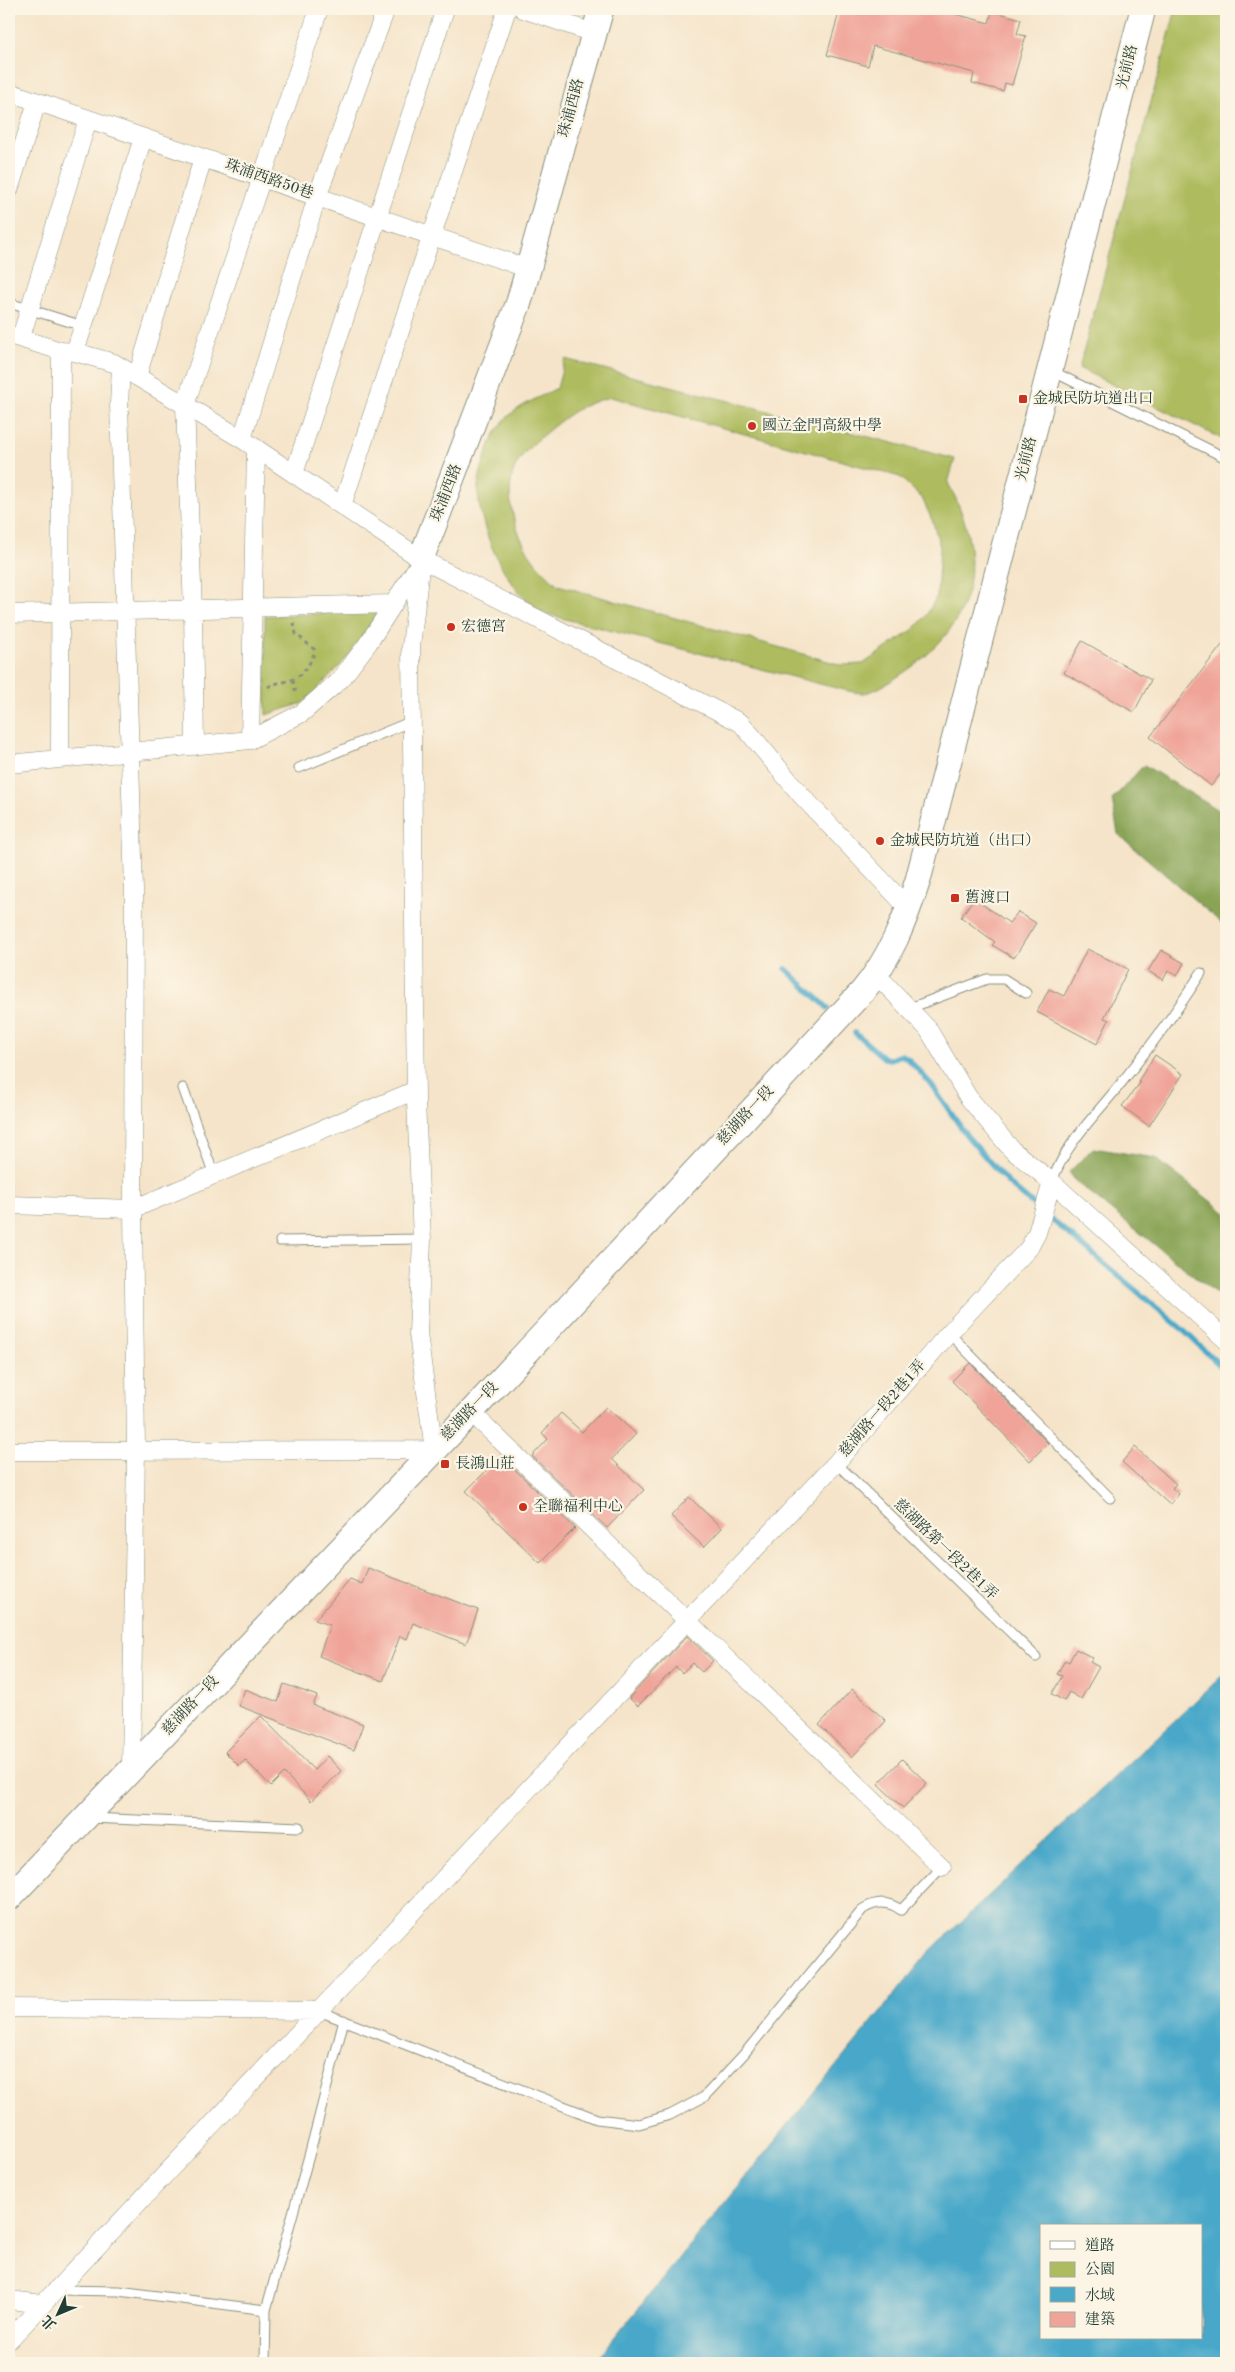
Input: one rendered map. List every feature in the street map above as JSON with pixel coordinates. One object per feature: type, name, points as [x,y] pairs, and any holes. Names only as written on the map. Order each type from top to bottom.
[{"type":"main road","name":"珠浦西路","points":[[422,559],[520,302],[601,9]]},
{"type":"main road","name":"光前路","points":[[909,909],[1143,9]]},
{"type":"main road","name":"慈湖路一段","points":[[9,1898],[471,1412],[877,975],[909,909]]},
{"type":"street","points":[[195,746],[193,610],[185,405],[319,9]]},
{"type":"street","points":[[9,764],[250,740],[253,608],[249,444],[317,197],[386,9]]},
{"type":"street","points":[[294,474],[446,9]]},
{"type":"street","points":[[342,506],[507,9]]},
{"type":"street","points":[[523,9],[593,33]]},
{"type":"street","name":"珠浦西路50巷","points":[[9,92],[528,269]]},
{"type":"street","points":[[9,190],[37,102]]},
{"type":"street","points":[[88,119],[29,309],[15,336],[114,363],[249,444],[422,559],[741,723],[801,795],[909,909]]},
{"type":"street","points":[[60,758],[60,613],[68,351],[83,326],[143,138]]},
{"type":"street","points":[[137,376],[203,158]]},
{"type":"street","points":[[121,367],[119,404],[124,612],[132,752],[134,890],[133,1209],[136,1450],[131,1768]]},
{"type":"street","points":[[9,1451],[434,1450],[418,1334],[422,1239],[416,1090],[411,647],[422,559]]},
{"type":"street","name":"珠浦西路","points":[[250,740],[302,713],[341,679],[369,642],[422,559]]},
{"type":"street","points":[[9,614],[393,604]]},
{"type":"street","points":[[877,975],[910,1008],[937,1042],[957,1079],[980,1113],[1012,1150],[1050,1189],[1226,1340]]},
{"type":"street","points":[[9,1205],[133,1209],[416,1090]]},
{"type":"street","name":"慈湖路一段2巷1弄","points":[[9,2340],[836,1463],[950,1333],[1029,1248],[1042,1220],[1050,1189]]},
{"type":"street","points":[[471,1412],[942,1867]]},
{"type":"street","points":[[9,2008],[319,2011]]},
{"type":"street","points":[[9,2300],[43,2304]]},
{"type":"lane","points":[[9,303],[83,326]]},
{"type":"lane","points":[[1050,369],[1226,458]]},
{"type":"lane","points":[[299,768],[412,721]]},
{"type":"lane","points":[[1050,1189],[1067,1150],[1136,1065],[1177,1010],[1201,973]]},
{"type":"lane","points":[[910,1008],[987,979],[998,978],[1026,993]]},
{"type":"lane","points":[[182,1088],[214,1175]]},
{"type":"lane","points":[[280,1241],[422,1239]]},
{"type":"lane","points":[[950,1333],[1110,1498]]},
{"type":"lane","name":"慈湖路第一段2巷1弄","points":[[836,1463],[1036,1658]]},
{"type":"lane","points":[[85,1817],[299,1827]]},
{"type":"lane","points":[[319,2011],[597,2119],[640,2124],[670,2115],[704,2097],[744,2054],[863,1909],[874,1903],[884,1903],[901,1910],[942,1867]]},
{"type":"lane","points":[[264,2363],[266,2310],[344,2020]]},
{"type":"lane","points":[[56,2290],[119,2291],[266,2310]]},
{"type":"path","points":[[265,689],[277,682],[293,680],[314,660],[315,650],[296,634],[293,615]]},
{"type":"green space","points":[[1176,9],[1226,9],[1226,441],[1079,368]]},
{"type":"green space","points":[[565,359],[955,459],[948,483],[963,517],[969,541],[971,566],[967,596],[953,625],[933,649],[908,670],[879,688],[862,693],[851,692],[565,619],[539,610],[524,598],[504,571],[496,556],[483,523],[478,485],[488,450],[503,422],[509,415],[524,405],[557,388]],"holes":[[[611,397],[900,477],[922,498],[933,522],[940,547],[937,596],[926,616],[914,629],[863,664],[842,665],[558,585],[536,563],[521,539],[514,518],[510,495],[513,474],[517,464],[531,446],[577,409]]]},
{"type":"green space","points":[[378,611],[363,637],[340,666],[303,703],[266,715],[265,616]]},
{"type":"green space","points":[[1144,765],[1226,815],[1226,927],[1118,834],[1112,800]]},
{"type":"green space","points":[[1093,1148],[1155,1158],[1226,1213],[1226,1301],[1077,1183],[1069,1172]]},
{"type":"water","points":[[1226,1672],[1226,2363],[594,2363],[929,1952]]},
{"type":"building","points":[[840,9],[936,9],[989,23],[992,11],[1021,19],[1017,34],[1026,36],[1012,85],[1005,83],[1003,91],[972,83],[974,73],[873,46],[868,66],[827,55]]},
{"type":"building","points":[[1226,640],[1226,767],[1211,786],[1150,737]]},
{"type":"building","points":[[1082,641],[1151,680],[1134,712],[1064,673]]},
{"type":"building","points":[[974,898],[1009,923],[1018,912],[1036,923],[1014,958],[992,945],[995,942],[961,917]]},
{"type":"building","points":[[1087,949],[1128,969],[1104,1018],[1109,1020],[1097,1044],[1037,1012],[1049,989],[1064,996]]},
{"type":"building","points":[[1161,950],[1184,963],[1177,976],[1168,971],[1163,980],[1148,971]]},
{"type":"building","points":[[1155,1055],[1183,1074],[1149,1126],[1122,1106],[1140,1083],[1138,1081]]},
{"type":"building","points":[[970,1363],[1048,1443],[1030,1461],[952,1381]]},
{"type":"building","points":[[606,1407],[636,1434],[612,1459],[644,1490],[607,1528],[532,1456],[548,1439],[542,1433],[561,1413],[582,1432]]},
{"type":"building","points":[[1135,1447],[1176,1484],[1172,1488],[1179,1494],[1170,1505],[1122,1462]]},
{"type":"building","name":"全聯福利中心","points":[[501,1456],[575,1528],[540,1563],[466,1491]]},
{"type":"building","points":[[689,1497],[722,1528],[704,1547],[671,1516]]},
{"type":"building","points":[[368,1568],[478,1610],[466,1644],[413,1623],[407,1639],[400,1636],[383,1681],[319,1656],[330,1625],[315,1620],[350,1579],[362,1584]]},
{"type":"building","points":[[687,1636],[713,1661],[702,1672],[692,1663],[682,1673],[676,1667],[638,1706],[629,1698]]},
{"type":"building","points":[[1076,1649],[1093,1658],[1090,1662],[1099,1667],[1081,1699],[1069,1692],[1064,1701],[1052,1694],[1062,1676],[1057,1674],[1065,1660],[1069,1662]]},
{"type":"building","points":[[284,1684],[317,1696],[313,1705],[363,1724],[354,1750],[239,1706],[245,1689],[278,1702]]},
{"type":"building","points":[[852,1689],[886,1721],[852,1757],[819,1725]]},
{"type":"building","points":[[261,1716],[314,1770],[327,1756],[341,1771],[311,1801],[284,1773],[271,1786],[245,1760],[239,1766],[225,1752]]},
{"type":"building","points":[[902,1759],[927,1783],[903,1808],[878,1784]]},
{"type":"waterway","points":[[786,969],[828,1008]]},
{"type":"waterway","points":[[855,1033],[884,1058],[890,1059],[902,1055],[909,1060],[930,1083],[967,1136],[1009,1184],[1182,1329],[1226,1371]]},
{"type":"place","name":"金城民防坑道出口","points":[[1023,399]]},
{"type":"place","name":"國立金門高級中學","points":[[752,426]]},
{"type":"place","name":"宏德宮","points":[[451,627]]},
{"type":"place","name":"金城民防坑道（出口）","points":[[880,841]]},
{"type":"place","name":"舊渡口","points":[[955,898]]},
{"type":"place","name":"長鴻山莊","points":[[445,1464]]},
{"type":"place","name":"全聯福利中心","points":[[523,1507]]}]
